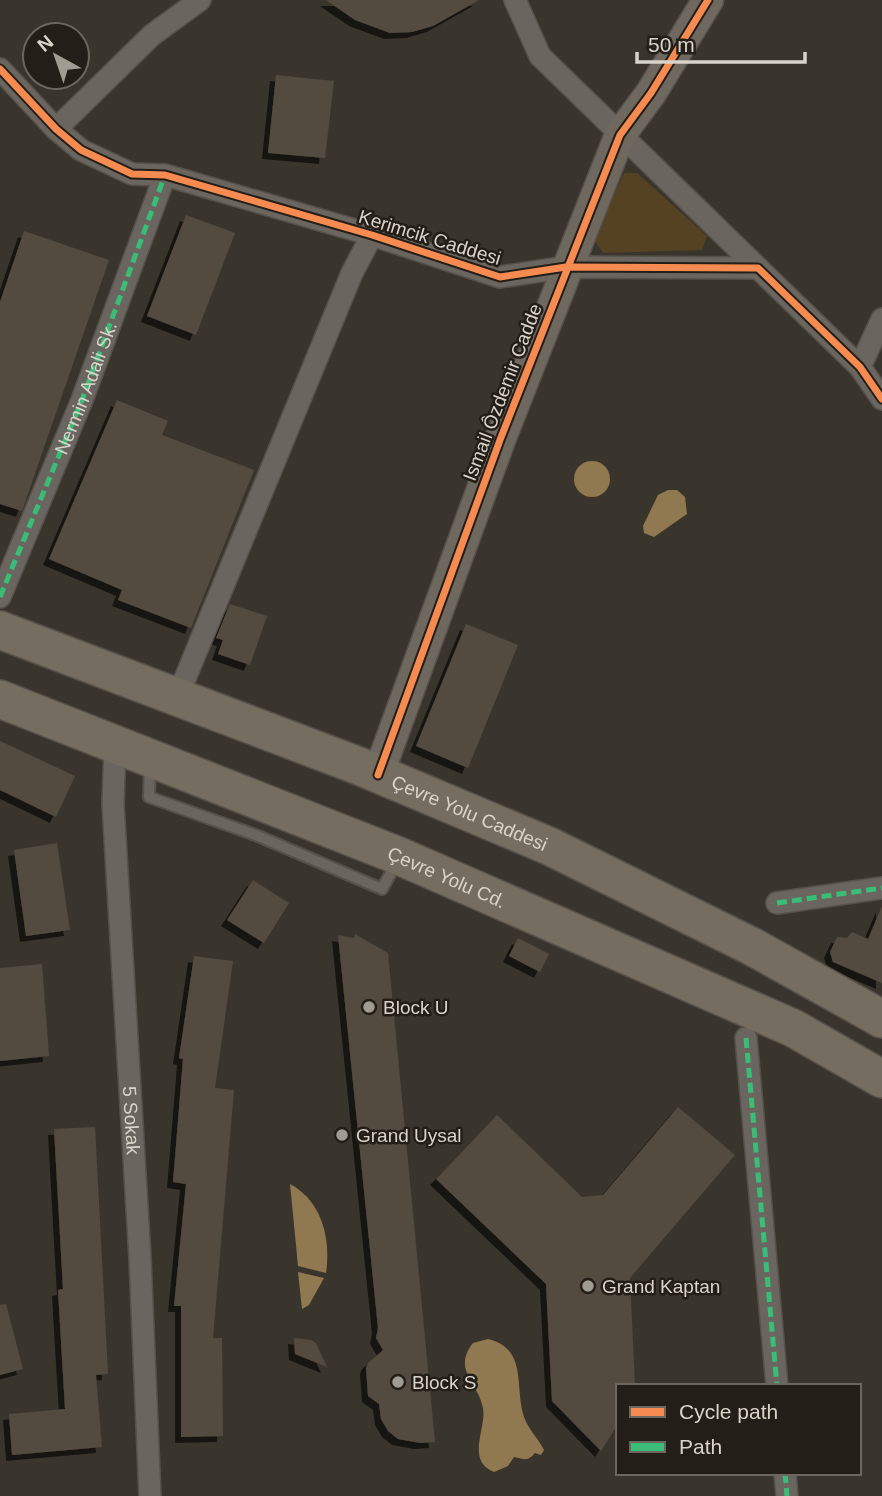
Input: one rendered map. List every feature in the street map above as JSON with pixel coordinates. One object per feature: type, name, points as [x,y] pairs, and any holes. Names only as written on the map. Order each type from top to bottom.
[{"type":"highway","name":"Çevre Yolu Caddesi","points":[[6,633],[359,766],[549,846],[753,947],[882,1019]]},
{"type":"highway","name":"Çevre Yolu Cd.","points":[[0,699],[400,856],[793,1028],[882,1079]]},
{"type":"street","points":[[55,129],[152,35],[200,0]]},
{"type":"street","points":[[515,0],[540,56],[860,367],[882,399]]},
{"type":"street","name":"Ismail Ôzdemir Cadde","points":[[378,775],[500,440],[620,135],[650,93],[708,0]]},
{"type":"street","name":"Kerimcik Caddesi","points":[[0,69],[55,129],[81,150],[132,174],[165,175],[372,235],[500,277],[566,267],[758,268]]},
{"type":"street","name":"Nermin Adali Sk.","points":[[0,598],[82,400],[165,175]]},
{"type":"street","points":[[177,698],[352,273],[372,235]]},
{"type":"street","points":[[860,367],[882,319]]},
{"type":"street","points":[[0,598],[5,607],[6,633]]},
{"type":"street","name":"5 Sokak","points":[[115,746],[113,804],[140,1258],[150,1496]]},
{"type":"street","points":[[777,903],[882,888]]},
{"type":"street","points":[[793,1028],[841,1041],[882,1061]]},
{"type":"street","points":[[746,1038],[777,1384]]},
{"type":"street","points":[[785,1475],[787,1496]]},
{"type":"shaded area","points":[[624,173],[637,173],[707,236],[702,250],[603,253],[594,240]]},
{"type":"shaded area","points":[[592,461],[605,466],[610,479],[605,492],[592,497],[579,492],[574,479],[579,466]]},
{"type":"shaded area","points":[[668,490],[677,490],[685,497],[687,514],[654,537],[644,533],[643,526],[658,495]]},
{"type":"shaded area","points":[[290,1184],[310,1200],[322,1222],[327,1247],[326,1273],[298,1266]]},
{"type":"shaded area","points":[[298,1272],[324,1278],[309,1305],[302,1309]]},
{"type":"shaded area","points":[[488,1339],[501,1344],[514,1360],[524,1417],[544,1450],[541,1455],[535,1453],[528,1459],[514,1457],[508,1466],[494,1472],[485,1467],[481,1460],[479,1443],[483,1408],[468,1376],[465,1361],[473,1343]]},
{"type":"building","points":[[326,0],[479,0],[433,26],[412,32],[390,33],[355,20]]},
{"type":"building","points":[[276,75],[334,81],[325,158],[268,153]]},
{"type":"building","points":[[186,215],[235,233],[196,335],[147,316]]},
{"type":"building","points":[[24,231],[109,260],[22,511],[0,504],[0,302]]},
{"type":"building","points":[[117,400],[168,421],[162,435],[254,470],[191,628],[118,600],[122,590],[49,559]]},
{"type":"building","points":[[230,604],[267,616],[250,665],[218,654],[223,640],[216,638]]},
{"type":"building","points":[[466,624],[518,645],[468,768],[416,746]]},
{"type":"building","points":[[0,741],[75,776],[56,817],[0,790]]},
{"type":"building","points":[[57,843],[70,930],[26,936],[14,850]]},
{"type":"building","points":[[253,880],[289,903],[264,943],[227,920]]},
{"type":"building","points":[[882,906],[882,983],[833,962],[830,952],[837,937],[847,938],[852,932],[868,939]]},
{"type":"building","points":[[355,934],[388,953],[435,1442],[420,1443],[398,1439],[388,1431],[381,1419],[379,1404],[368,1396],[366,1368],[383,1350],[376,1338],[378,1328],[338,935],[354,938]]},
{"type":"building","points":[[518,938],[549,954],[540,972],[509,956]]},
{"type":"building","points":[[194,956],[233,961],[215,1088],[234,1090],[213,1338],[222,1338],[223,1436],[181,1437],[181,1306],[174,1306],[186,1184],[173,1182],[183,1059],[179,1058]]},
{"type":"building","points":[[42,964],[49,1056],[0,1061],[0,968]]},
{"type":"building","points":[[678,1107],[735,1155],[630,1278],[635,1384],[616,1384],[616,1427],[601,1451],[552,1401],[546,1284],[436,1179],[497,1115],[582,1197],[603,1195]]},
{"type":"building","points":[[95,1127],[108,1374],[96,1375],[102,1447],[12,1455],[9,1414],[65,1409],[58,1290],[63,1289],[54,1129]]},
{"type":"building","points":[[6,1304],[23,1369],[0,1375],[0,1305]]},
{"type":"building","points":[[294,1338],[316,1343],[327,1367],[295,1354]]},
{"type":"marked path","points":[[0,597],[82,400],[165,175]]},
{"type":"marked path","points":[[777,903],[882,888]]},
{"type":"marked path","points":[[746,1038],[777,1384]]},
{"type":"marked path","points":[[785,1475],[787,1496]]},
{"type":"cycle path","points":[[378,775],[500,440],[620,135],[651,93],[708,0]]},
{"type":"cycle path","points":[[0,69],[56,129],[81,150],[132,174],[165,175],[372,235],[500,277],[566,267],[758,268],[860,367],[882,399]]},
{"type":"place","name":"Block U","points":[[369,1007]]},
{"type":"place","name":"Grand Uysal","points":[[342,1135]]},
{"type":"place","name":"Grand Kaptan","points":[[588,1286]]},
{"type":"place","name":"Block S","points":[[398,1382]]}]
